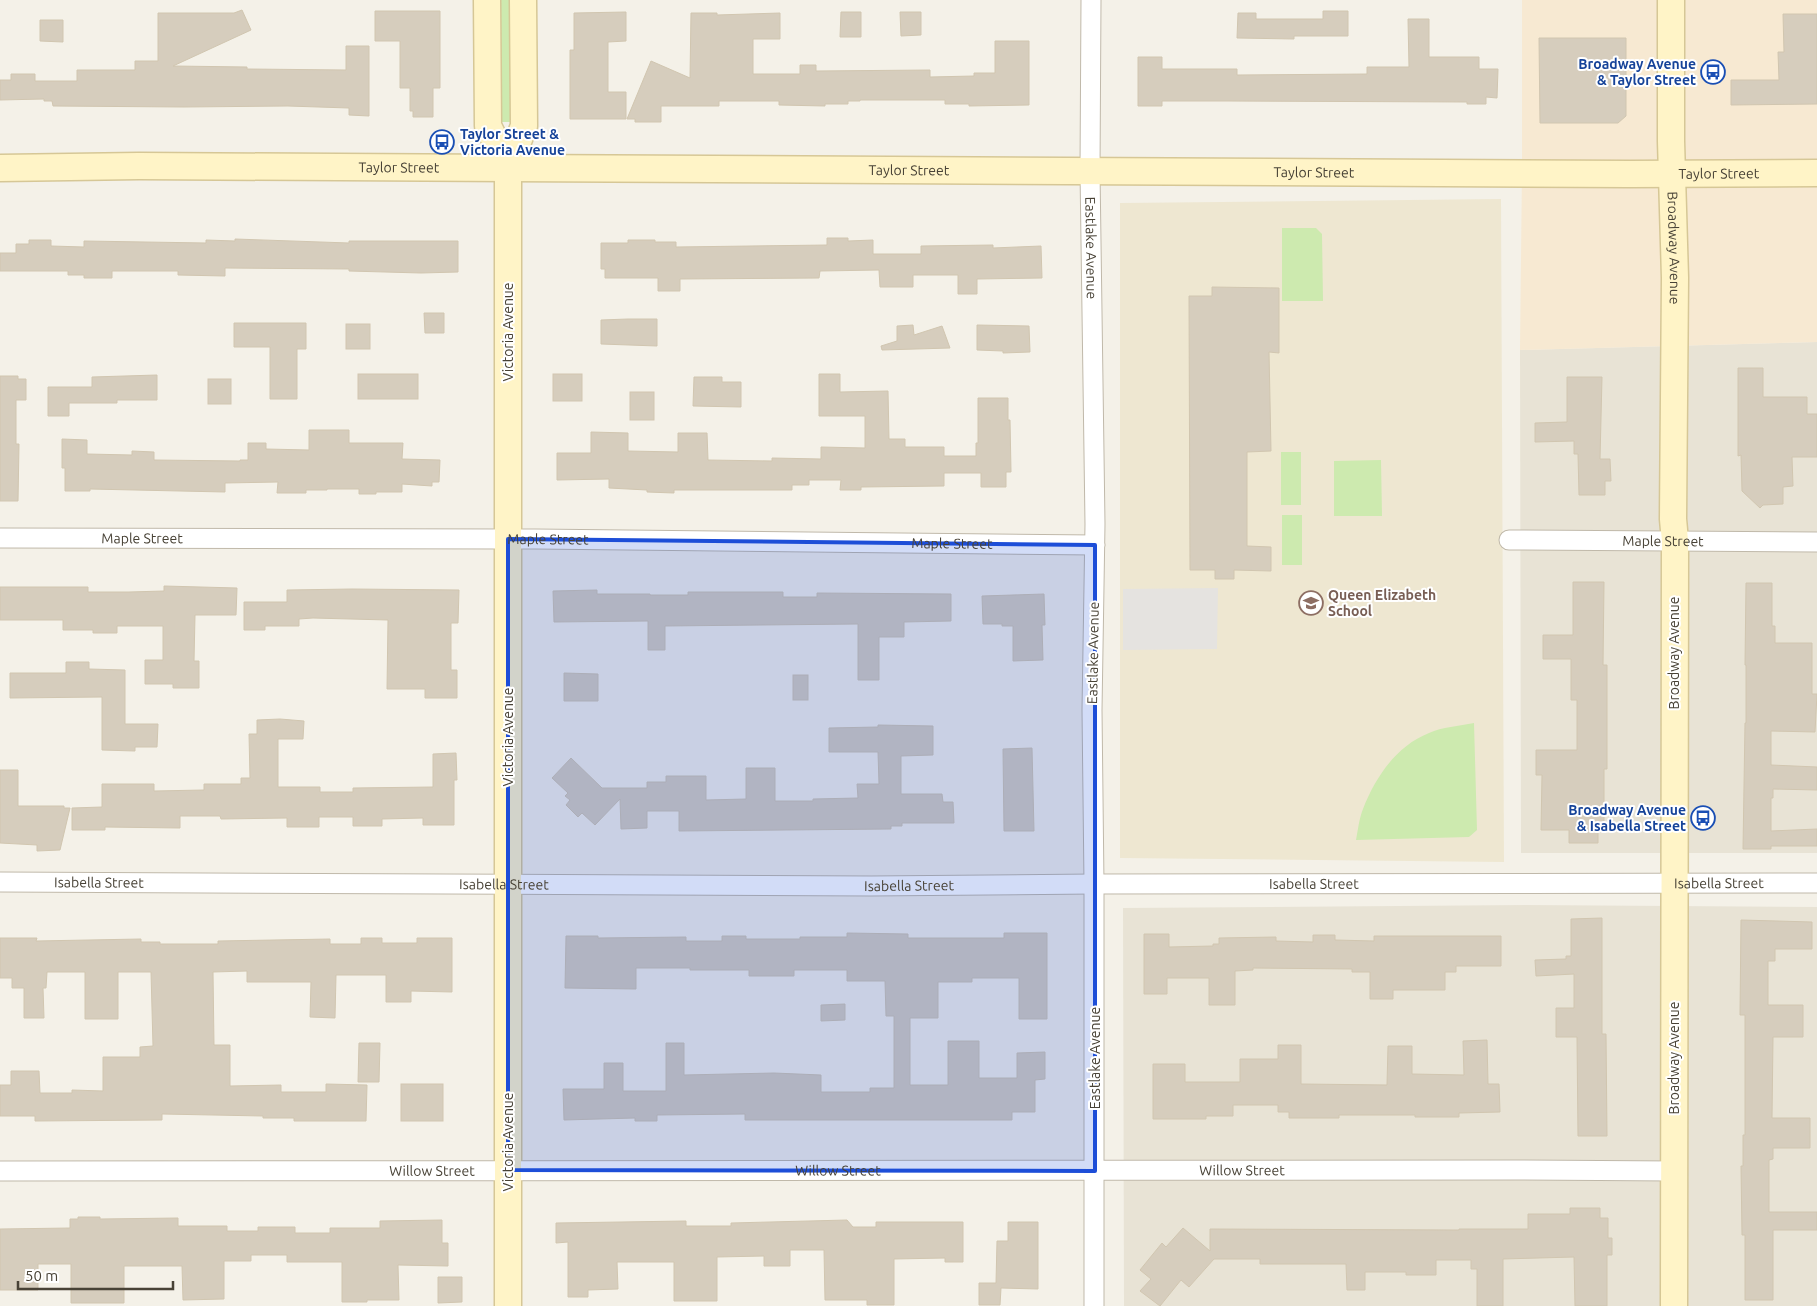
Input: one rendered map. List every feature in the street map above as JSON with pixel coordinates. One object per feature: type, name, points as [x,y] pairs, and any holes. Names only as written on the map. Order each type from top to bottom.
[{"type":"street","name":"Victoria Avenue","points":[[487,0],[488,126],[508,167]]},
{"type":"street","name":"Victoria Avenue","points":[[508,1306],[508,167],[524,126],[523,0]]},
{"type":"street","name":"Eastlake Avenue","points":[[1091,0],[1090,171],[1095,544],[1092,710],[1094,1306]]},
{"type":"street","name":"Broadway Avenue","points":[[1672,0],[1672,173],[1675,278],[1672,518],[1675,541],[1674,1306]]},
{"type":"street","name":"Taylor Street","points":[[0,168],[139,166],[508,167],[1817,173]]},
{"type":"street","name":"Maple Street","points":[[0,538],[508,539],[1095,544]]},
{"type":"street","name":"Maple Street","points":[[1509,540],[1817,542]]},
{"type":"street","name":"Isabella Street","points":[[0,882],[872,886],[1646,882],[1674,884],[1817,883]]},
{"type":"street","name":"Willow Street","points":[[0,1171],[1674,1171]]},
{"type":"highlighted area","points":[[508,539],[1095,545],[1095,1171],[508,1170]]},
{"type":"shaded area","points":[[1522,0],[1817,0],[1817,342],[1520,350]]},
{"type":"shaded area","name":"Queen Elizabeth School","points":[[1501,199],[1504,862],[1120,858],[1120,203]]},
{"type":"shaded area","points":[[1817,342],[1817,853],[1521,853],[1520,350]]},
{"type":"shaded area","points":[[1218,588],[1217,649],[1123,650],[1123,589]]},
{"type":"shaded area","points":[[1526,905],[1817,907],[1817,1306],[1124,1306],[1123,908]]},
{"type":"green space","points":[[495,0],[513,0],[511,122],[497,122]]},
{"type":"green space","points":[[1282,228],[1316,228],[1322,234],[1323,301],[1282,301]]},
{"type":"green space","points":[[1281,452],[1301,452],[1301,505],[1281,505]]},
{"type":"green space","points":[[1381,460],[1382,516],[1334,516],[1334,461]]},
{"type":"green space","points":[[1282,515],[1302,515],[1302,565],[1282,565]]},
{"type":"green space","points":[[1474,723],[1477,830],[1469,837],[1356,840],[1360,817],[1368,797],[1388,764],[1406,746],[1434,731]]},
{"type":"building","points":[[242,10],[251,30],[173,66],[346,70],[346,46],[369,46],[369,116],[349,115],[349,108],[288,106],[53,106],[52,101],[44,101],[44,99],[0,100],[0,80],[11,80],[11,74],[35,74],[35,81],[77,81],[77,70],[135,70],[135,61],[158,61],[158,13],[234,13]]},
{"type":"building","points":[[375,11],[440,11],[440,88],[433,88],[433,117],[413,117],[413,111],[410,111],[410,88],[400,88],[400,41],[375,41]]},
{"type":"building","points":[[1323,11],[1348,11],[1348,36],[1294,36],[1294,39],[1237,38],[1238,13],[1256,13],[1256,19],[1323,19]]},
{"type":"building","points":[[626,12],[626,41],[608,42],[608,92],[626,92],[626,119],[570,119],[570,50],[574,50],[574,13]]},
{"type":"building","points":[[841,12],[861,12],[861,37],[840,37]]},
{"type":"building","points":[[900,12],[921,12],[921,35],[901,36]]},
{"type":"building","points":[[691,13],[717,13],[717,15],[780,13],[780,39],[753,39],[753,74],[800,74],[800,65],[816,65],[816,71],[930,70],[930,77],[974,76],[974,73],[995,73],[995,41],[1029,41],[1029,105],[969,106],[969,104],[945,104],[945,100],[860,100],[848,101],[848,104],[825,104],[825,106],[779,105],[779,101],[719,101],[719,106],[661,106],[661,122],[635,122],[635,119],[627,119],[651,61],[690,78]]},
{"type":"building","points":[[1783,14],[1817,14],[1817,104],[1731,105],[1731,80],[1779,80],[1778,52],[1784,52]]},
{"type":"building","points":[[1408,19],[1429,19],[1429,57],[1479,57],[1479,69],[1498,69],[1497,98],[1486,97],[1486,104],[1467,104],[1467,102],[1162,101],[1162,106],[1138,106],[1138,57],[1162,57],[1162,69],[1237,69],[1237,75],[1367,74],[1367,67],[1409,67]]},
{"type":"building","points":[[40,20],[63,20],[63,42],[40,41]]},
{"type":"building","points":[[1539,38],[1626,38],[1626,116],[1618,123],[1540,123]]},
{"type":"building","points":[[827,238],[848,238],[848,241],[873,240],[873,254],[921,254],[921,246],[993,245],[993,248],[1041,246],[1042,278],[977,279],[977,294],[958,294],[958,275],[913,275],[913,287],[880,287],[879,270],[820,271],[819,278],[680,279],[680,291],[658,291],[658,278],[605,278],[605,269],[601,269],[601,243],[655,240],[655,242],[676,242],[676,247],[827,245]]},
{"type":"building","points":[[235,239],[349,243],[349,241],[458,241],[458,272],[421,273],[349,271],[349,269],[225,268],[225,276],[178,275],[178,271],[112,271],[112,278],[84,278],[84,275],[68,275],[68,271],[0,271],[0,253],[16,253],[16,244],[29,244],[29,240],[51,240],[51,246],[84,247],[84,241],[206,243],[206,240],[235,241]]},
{"type":"building","points":[[1212,287],[1279,288],[1279,353],[1269,352],[1271,451],[1247,452],[1247,546],[1271,547],[1271,571],[1234,570],[1234,579],[1215,579],[1215,570],[1190,570],[1189,296],[1212,296]]},
{"type":"building","points":[[424,313],[444,313],[444,333],[425,333]]},
{"type":"building","points":[[657,319],[657,346],[601,344],[601,320]]},
{"type":"building","points":[[234,323],[306,323],[306,349],[297,349],[297,399],[270,399],[270,347],[234,347]]},
{"type":"building","points":[[346,324],[370,324],[370,349],[346,349]]},
{"type":"building","points":[[913,325],[914,335],[942,326],[950,348],[882,350],[881,346],[897,341],[897,326]]},
{"type":"building","points":[[977,325],[1029,326],[1030,352],[1003,353],[1003,351],[977,350]]},
{"type":"building","points":[[1738,368],[1763,368],[1763,397],[1807,397],[1807,414],[1817,414],[1817,457],[1792,457],[1793,486],[1783,487],[1783,504],[1763,505],[1760,508],[1742,491],[1741,455],[1738,456]]},
{"type":"building","points":[[358,374],[418,374],[418,399],[358,399]]},
{"type":"building","points":[[553,374],[582,374],[582,401],[553,401]]},
{"type":"building","points":[[819,374],[840,374],[840,392],[888,391],[889,439],[905,439],[905,447],[944,447],[944,456],[976,456],[976,443],[978,443],[978,398],[1008,398],[1011,472],[1006,472],[1006,487],[981,487],[981,473],[944,473],[944,486],[861,487],[861,490],[840,490],[841,480],[809,480],[809,485],[792,485],[792,490],[674,490],[674,493],[609,488],[609,479],[557,480],[557,453],[591,453],[591,432],[628,433],[628,451],[678,452],[678,433],[707,433],[708,460],[772,461],[772,458],[821,459],[821,447],[865,448],[865,416],[819,416]]},
{"type":"building","points":[[157,375],[157,400],[117,400],[117,403],[69,403],[69,416],[48,416],[48,387],[92,387],[92,377]]},
{"type":"building","points":[[0,376],[18,376],[18,379],[26,379],[26,400],[16,400],[16,444],[19,444],[18,501],[0,501]]},
{"type":"building","points":[[694,377],[722,377],[722,382],[741,382],[741,407],[693,406]]},
{"type":"building","points":[[1567,377],[1602,377],[1600,459],[1610,459],[1611,481],[1605,481],[1605,495],[1579,495],[1578,454],[1574,454],[1574,441],[1535,442],[1535,423],[1567,422]]},
{"type":"building","points":[[208,379],[231,379],[231,404],[208,404]]},
{"type":"building","points":[[630,392],[654,392],[654,420],[630,420]]},
{"type":"building","points":[[309,430],[349,430],[349,443],[403,443],[402,459],[440,460],[439,482],[432,482],[432,486],[402,484],[402,492],[376,492],[376,494],[359,494],[359,489],[306,490],[306,493],[277,493],[278,482],[225,483],[225,492],[90,489],[90,491],[65,491],[65,468],[62,468],[62,439],[87,440],[87,454],[132,455],[132,451],[154,452],[154,460],[240,461],[248,460],[248,443],[266,443],[266,449],[309,450]]},
{"type":"building","points":[[1573,582],[1604,582],[1603,665],[1607,665],[1607,769],[1604,769],[1604,827],[1598,827],[1598,843],[1569,843],[1569,830],[1541,830],[1542,775],[1536,775],[1536,750],[1577,750],[1577,700],[1571,700],[1571,659],[1543,659],[1543,635],[1573,635]]},
{"type":"building","points":[[1746,583],[1772,583],[1772,626],[1775,626],[1775,643],[1812,643],[1812,694],[1817,694],[1815,732],[1771,731],[1771,765],[1817,767],[1817,790],[1773,789],[1773,798],[1771,798],[1771,831],[1817,829],[1817,846],[1771,846],[1771,849],[1743,849],[1746,723]]},
{"type":"building","points":[[164,586],[237,588],[236,615],[195,615],[194,661],[199,661],[199,688],[173,688],[173,684],[145,684],[145,660],[163,660],[163,626],[117,626],[117,633],[93,633],[93,630],[63,630],[63,620],[0,620],[0,587],[88,587],[88,592],[129,592],[164,591]]},
{"type":"building","points":[[287,590],[459,590],[458,623],[451,623],[451,670],[457,670],[457,698],[425,698],[425,689],[387,689],[388,620],[313,618],[299,619],[299,626],[265,626],[265,630],[244,630],[244,602],[287,602]]},
{"type":"building","points":[[597,590],[597,594],[650,595],[688,595],[688,592],[783,592],[783,597],[817,597],[817,593],[951,594],[951,621],[904,622],[904,637],[879,637],[879,680],[858,680],[858,624],[665,626],[665,650],[648,650],[648,621],[554,622],[553,591]]},
{"type":"building","points":[[1044,594],[1045,625],[1042,625],[1043,660],[1013,661],[1013,626],[983,624],[982,596]]},
{"type":"building","points":[[66,662],[89,662],[89,669],[125,670],[125,724],[158,724],[157,747],[135,747],[135,751],[102,750],[102,697],[10,698],[10,673],[66,673]]},
{"type":"building","points":[[564,673],[598,674],[598,701],[564,701]]},
{"type":"building","points":[[793,675],[808,675],[808,700],[793,700]]},
{"type":"building","points":[[257,720],[304,721],[303,739],[278,739],[278,787],[320,787],[320,792],[353,792],[353,788],[433,787],[433,754],[456,753],[457,780],[454,780],[454,825],[423,825],[423,818],[382,819],[382,826],[353,826],[353,817],[319,817],[319,827],[287,827],[287,818],[221,819],[220,816],[180,816],[180,828],[105,827],[105,830],[72,830],[72,808],[102,807],[102,784],[154,784],[154,791],[204,790],[204,784],[241,784],[241,778],[250,778],[249,734],[257,734]]},
{"type":"building","points":[[878,725],[933,726],[933,755],[901,756],[901,794],[942,794],[943,802],[953,802],[954,823],[902,823],[902,826],[891,826],[891,829],[679,831],[679,811],[647,811],[647,828],[621,829],[620,799],[595,825],[582,813],[578,817],[566,805],[570,800],[565,796],[568,793],[552,778],[571,758],[602,788],[647,788],[647,782],[666,782],[666,776],[706,776],[706,800],[746,799],[746,768],[775,768],[775,801],[858,798],[857,784],[879,784],[878,752],[829,752],[829,728],[878,727]]},
{"type":"building","points":[[1032,748],[1034,831],[1004,831],[1003,749]]},
{"type":"building","points":[[0,770],[18,770],[18,806],[64,806],[64,808],[70,808],[60,850],[37,851],[37,845],[0,843]]},
{"type":"building","points":[[1602,918],[1602,1034],[1606,1034],[1607,1136],[1578,1136],[1577,1037],[1556,1037],[1556,1008],[1574,1008],[1574,974],[1536,976],[1535,960],[1566,959],[1566,956],[1571,956],[1571,919]]},
{"type":"building","points":[[1741,920],[1812,922],[1812,949],[1775,949],[1775,961],[1768,961],[1768,1005],[1803,1005],[1803,1037],[1773,1037],[1772,1118],[1810,1118],[1810,1148],[1773,1148],[1773,1159],[1769,1160],[1769,1212],[1817,1212],[1817,1230],[1773,1230],[1773,1300],[1745,1300],[1745,1235],[1742,1235],[1741,1166],[1743,1166],[1743,1135],[1745,1135],[1745,1015],[1740,1015]]},
{"type":"building","points":[[847,933],[908,934],[908,938],[1004,938],[1004,933],[1047,933],[1047,1019],[1019,1019],[1019,978],[972,978],[972,982],[938,982],[938,1018],[910,1018],[910,1085],[948,1085],[948,1041],[979,1041],[979,1078],[1017,1078],[1017,1053],[1045,1052],[1045,1079],[1035,1080],[1035,1112],[1012,1112],[1012,1120],[745,1120],[745,1114],[657,1115],[657,1121],[635,1121],[635,1118],[564,1120],[563,1089],[604,1089],[604,1063],[623,1063],[623,1091],[666,1091],[666,1043],[684,1043],[684,1075],[774,1073],[821,1075],[821,1092],[870,1092],[870,1088],[894,1088],[894,1016],[886,1016],[885,981],[847,981],[847,970],[794,970],[794,976],[749,976],[749,970],[636,968],[636,989],[565,988],[566,936],[598,936],[598,938],[686,937],[686,941],[722,941],[722,936],[746,936],[746,939],[800,939],[800,937],[847,937]]},
{"type":"building","points":[[1144,934],[1169,934],[1169,947],[1213,946],[1213,944],[1219,944],[1219,938],[1276,937],[1276,941],[1313,942],[1313,935],[1335,935],[1335,940],[1374,941],[1374,936],[1501,936],[1501,966],[1456,966],[1456,972],[1445,972],[1445,990],[1393,990],[1393,999],[1370,999],[1370,972],[1352,972],[1352,969],[1253,968],[1253,970],[1235,971],[1235,1005],[1209,1005],[1209,978],[1167,978],[1167,994],[1144,994]]},
{"type":"building","points":[[0,938],[37,938],[36,941],[141,939],[141,942],[160,942],[160,944],[218,944],[218,941],[330,939],[330,944],[361,944],[361,938],[382,938],[382,943],[417,943],[417,938],[452,938],[452,992],[411,991],[411,1002],[386,1002],[386,975],[336,975],[335,1018],[310,1017],[311,982],[247,982],[247,971],[213,972],[214,1045],[230,1045],[230,1086],[281,1085],[281,1092],[326,1092],[326,1084],[367,1085],[366,1121],[294,1121],[294,1118],[263,1118],[263,1116],[162,1114],[162,1120],[35,1121],[35,1116],[0,1116],[0,1085],[11,1085],[11,1071],[39,1071],[40,1093],[72,1093],[72,1090],[103,1091],[103,1057],[140,1057],[140,1047],[153,1046],[151,972],[118,972],[118,1019],[85,1019],[85,972],[47,972],[46,988],[43,988],[44,1018],[24,1018],[24,988],[12,988],[12,978],[0,978]]},
{"type":"building","points":[[845,1004],[845,1020],[821,1021],[821,1005]]},
{"type":"building","points":[[1487,1040],[1488,1084],[1499,1084],[1500,1112],[1459,1113],[1459,1117],[1339,1115],[1339,1118],[1289,1118],[1289,1112],[1278,1112],[1278,1105],[1233,1105],[1233,1116],[1206,1116],[1206,1119],[1153,1119],[1153,1064],[1185,1064],[1185,1082],[1240,1082],[1240,1059],[1278,1059],[1278,1045],[1301,1045],[1301,1084],[1387,1085],[1388,1046],[1412,1046],[1412,1074],[1464,1075],[1463,1041]]},
{"type":"building","points":[[359,1043],[380,1043],[379,1082],[358,1082]]},
{"type":"building","points":[[401,1084],[443,1084],[443,1121],[401,1121]]},
{"type":"building","points":[[1570,1208],[1600,1208],[1600,1218],[1608,1218],[1608,1238],[1612,1238],[1612,1255],[1607,1255],[1607,1306],[1575,1306],[1574,1257],[1503,1259],[1503,1306],[1477,1306],[1477,1269],[1471,1269],[1471,1260],[1436,1260],[1436,1275],[1406,1275],[1406,1272],[1365,1272],[1365,1290],[1347,1290],[1346,1264],[1260,1264],[1260,1259],[1214,1259],[1189,1287],[1181,1280],[1160,1306],[1140,1291],[1151,1279],[1140,1270],[1162,1243],[1166,1247],[1183,1228],[1210,1251],[1210,1229],[1528,1229],[1528,1214],[1570,1214]]},
{"type":"building","points":[[78,1217],[100,1217],[100,1219],[178,1218],[178,1226],[227,1226],[227,1231],[258,1231],[258,1227],[295,1227],[295,1233],[330,1233],[330,1228],[380,1228],[380,1221],[442,1220],[442,1243],[448,1243],[448,1266],[398,1265],[399,1300],[367,1300],[367,1302],[342,1302],[342,1262],[287,1262],[287,1255],[251,1255],[251,1261],[224,1261],[224,1299],[183,1300],[182,1266],[124,1266],[124,1303],[71,1303],[71,1264],[38,1264],[38,1290],[0,1290],[0,1229],[70,1228],[70,1219],[78,1219]]},
{"type":"building","points":[[847,1220],[853,1227],[876,1227],[876,1222],[963,1222],[963,1262],[945,1262],[945,1258],[894,1259],[894,1305],[867,1305],[867,1300],[825,1300],[824,1250],[790,1250],[790,1266],[764,1266],[764,1256],[717,1257],[717,1301],[674,1301],[674,1262],[617,1262],[618,1289],[588,1290],[588,1297],[568,1297],[568,1242],[556,1243],[556,1223],[686,1221],[686,1226],[731,1226],[731,1223]]},
{"type":"building","points":[[1008,1222],[1038,1222],[1038,1289],[1001,1288],[1000,1305],[979,1305],[979,1283],[996,1283],[997,1241],[1008,1241]]},
{"type":"building","points":[[438,1277],[462,1277],[462,1302],[438,1303]]},
{"type":"place","name":"Broadway Avenue & Taylor Street","points":[[1713,72]]},
{"type":"place","name":"Taylor Street & Victoria Avenue","points":[[442,142]]},
{"type":"place","name":"Queen Elizabeth School","points":[[1311,603]]},
{"type":"place","name":"Broadway Avenue & Isabella Street","points":[[1703,818]]}]
